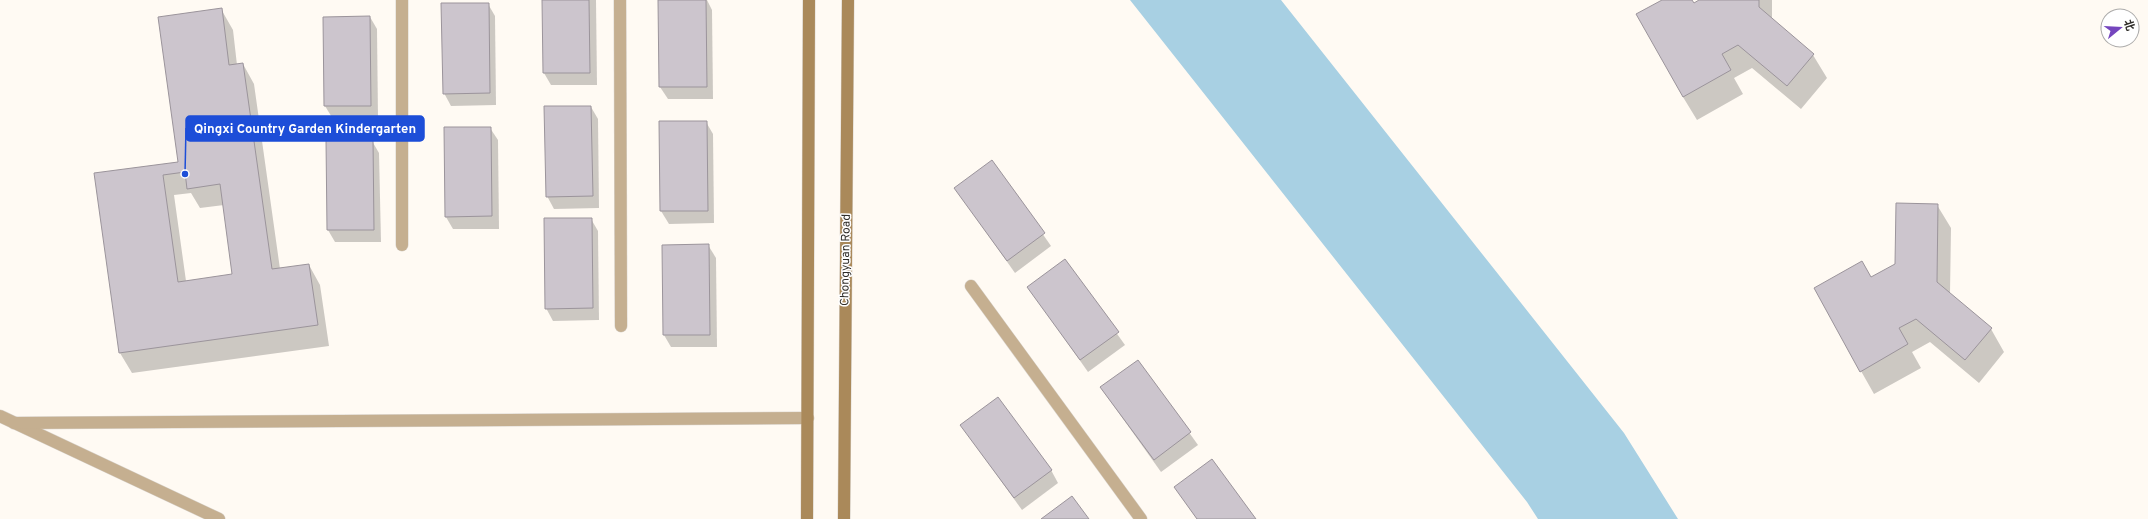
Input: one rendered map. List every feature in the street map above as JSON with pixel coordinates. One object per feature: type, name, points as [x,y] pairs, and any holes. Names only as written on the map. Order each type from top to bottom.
[{"type":"street","points":[[402,0],[402,245]]},
{"type":"street","points":[[620,0],[622,326]]},
{"type":"street","points":[[807,519],[809,0]]},
{"type":"street","name":"Chongyuan Road","points":[[844,519],[848,0]]},
{"type":"street","points":[[971,286],[1141,519]]},
{"type":"street","points":[[0,416],[219,519]]},
{"type":"street","points":[[14,423],[808,418]]},
{"type":"water","points":[[1130,0],[1281,0],[1624,433],[1678,519],[1538,519],[1527,502]]},
{"type":"building","points":[[542,0],[589,0],[590,73],[543,73]]},
{"type":"building","points":[[658,0],[706,0],[707,87],[659,87]]},
{"type":"building","points":[[1662,0],[1692,0],[1694,3],[1699,0],[1759,0],[1759,7],[1814,54],[1787,86],[1738,45],[1722,54],[1731,70],[1683,97],[1636,14]]},
{"type":"building","points":[[441,3],[489,3],[490,93],[443,94]]},
{"type":"building","points":[[222,8],[229,65],[243,63],[272,269],[309,264],[318,325],[119,353],[94,173],[178,162],[158,17]],"holes":[[[185,172],[187,189],[220,184],[232,274],[178,282],[163,175]]]},
{"type":"building","points":[[370,16],[371,106],[324,106],[323,17]]},
{"type":"building","points":[[544,106],[591,106],[593,196],[546,197]]},
{"type":"building","points":[[659,121],[707,121],[708,211],[660,211]]},
{"type":"building","points":[[444,127],[491,127],[492,216],[445,217]]},
{"type":"building","points":[[326,140],[373,140],[374,230],[327,230]]},
{"type":"building","points":[[992,160],[1045,233],[1007,261],[954,188]]},
{"type":"building","points":[[1896,203],[1938,204],[1937,282],[1992,328],[1965,360],[1916,319],[1899,328],[1908,344],[1860,372],[1814,288],[1862,261],[1871,277],[1895,264]]},
{"type":"building","points":[[544,218],[592,218],[593,308],[545,309]]},
{"type":"building","points":[[709,244],[710,335],[663,335],[662,245]]},
{"type":"building","points":[[1065,259],[1119,332],[1080,360],[1027,287]]},
{"type":"building","points":[[1138,360],[1191,432],[1154,460],[1100,387]]},
{"type":"building","points":[[998,397],[1052,470],[1014,498],[960,425]]},
{"type":"building","points":[[1212,459],[1256,519],[1197,519],[1174,487]]},
{"type":"building","points":[[1072,496],[1089,519],[1041,519]]},
{"type":"place","name":"Qingxi Country Garden Kindergarten","points":[[185,174]]}]
